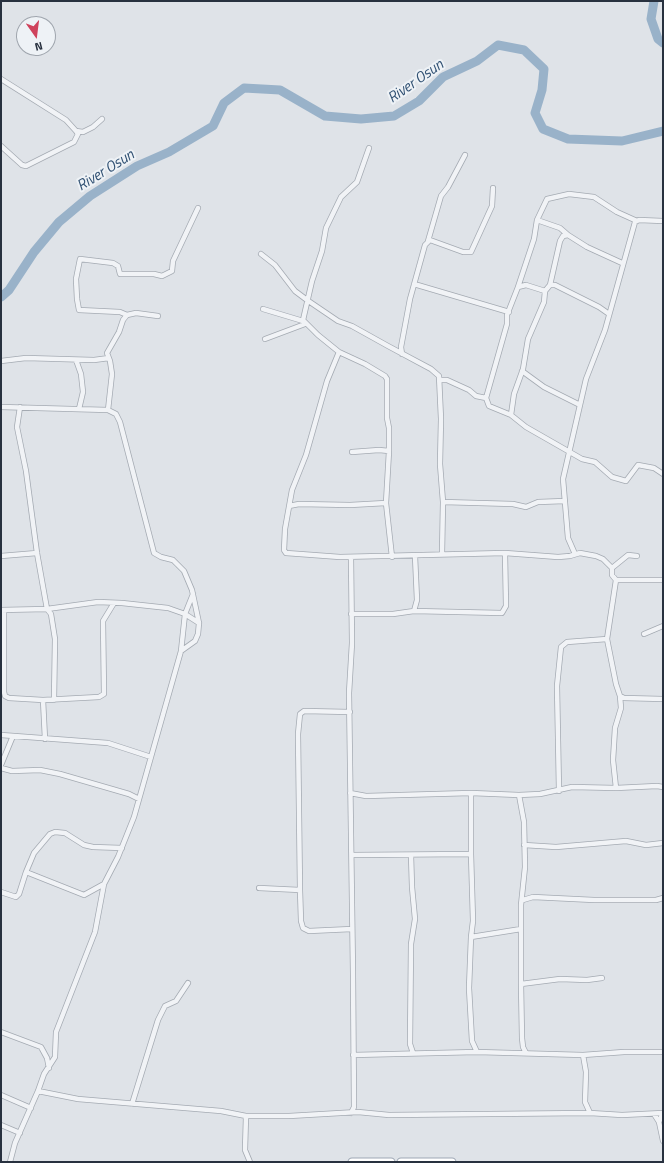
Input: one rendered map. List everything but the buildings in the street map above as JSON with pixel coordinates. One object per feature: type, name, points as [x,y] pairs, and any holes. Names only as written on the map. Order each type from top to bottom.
[{"type":"main road","points":[[352,1162],[391,1162]]},
{"type":"main road","points":[[401,1162],[452,1162]]},
{"type":"street","points":[[1,79],[66,120],[76,130],[83,132],[93,127],[102,119]]},
{"type":"street","points":[[1,146],[22,165],[26,166],[74,142],[78,134],[76,130]]},
{"type":"street","points":[[304,323],[307,300],[322,250],[326,228],[341,197],[357,182],[369,148]]},
{"type":"street","points":[[402,354],[401,347],[414,284],[428,241],[440,196],[448,187],[465,155]]},
{"type":"street","points":[[428,241],[434,241],[463,252],[471,252],[492,206],[493,188]]},
{"type":"street","points":[[663,221],[637,221],[617,212],[594,196],[569,194],[547,199],[537,220],[534,239],[509,312],[486,398],[489,406],[511,415],[526,427],[582,459],[595,462],[612,477],[626,481],[638,465],[654,468],[663,474]]},
{"type":"street","points":[[158,316],[136,313],[128,315],[120,312],[79,310],[76,279],[80,259],[113,263],[118,266],[120,274],[154,274],[162,276],[172,271],[174,261],[195,218],[198,208]]},
{"type":"street","points":[[537,220],[560,228],[587,247],[622,263]]},
{"type":"street","points":[[575,554],[568,538],[563,479],[586,379],[609,314],[622,263],[635,222],[637,221]]},
{"type":"street","points":[[511,415],[514,394],[522,371],[528,339],[544,302],[545,291],[550,285],[560,241],[563,236],[568,235]]},
{"type":"street","points":[[262,254],[275,265],[295,291],[307,300],[338,321],[352,326],[431,369],[439,376],[441,432],[440,464],[443,502],[442,554]]},
{"type":"street","points":[[414,284],[509,312]]},
{"type":"street","points":[[518,287],[526,285],[545,291]]},
{"type":"street","points":[[550,285],[556,285],[599,307],[609,314]]},
{"type":"street","points":[[263,309],[304,323],[339,352],[365,364],[385,376],[387,379],[389,451],[386,503],[392,557]]},
{"type":"street","points":[[108,410],[112,374],[107,354],[112,342],[128,315]]},
{"type":"street","points":[[265,339],[304,323]]},
{"type":"street","points":[[339,352],[321,399],[306,455],[292,490],[284,537],[284,550],[286,553],[325,557],[392,557],[442,554],[505,554],[558,557],[575,554],[596,556],[603,559],[612,568],[612,575],[616,580],[607,639],[616,684],[620,696],[621,708],[615,728],[613,760],[616,788]]},
{"type":"street","points":[[1,361],[44,358],[94,360],[109,358]]},
{"type":"street","points":[[76,360],[81,374],[83,392],[80,409]]},
{"type":"street","points":[[522,371],[544,387],[580,405]]},
{"type":"street","points":[[440,380],[447,380],[469,390],[476,396],[486,398]]},
{"type":"street","points":[[1,407],[108,410],[116,414],[120,422],[154,552],[161,557],[173,560],[179,566],[190,584],[193,594],[199,623],[198,634],[195,641],[181,652]]},
{"type":"street","points":[[20,407],[17,427],[26,471],[37,554],[47,609],[51,614],[55,639],[54,700]]},
{"type":"street","points":[[352,452],[379,450],[389,451]]},
{"type":"street","points":[[443,502],[513,504],[526,507],[538,502],[565,501]]},
{"type":"street","points":[[289,506],[299,504],[350,505],[386,503]]},
{"type":"street","points":[[1,556],[37,554]]},
{"type":"street","points":[[351,614],[393,614],[414,611],[496,614],[504,612],[506,606],[505,554]]},
{"type":"street","points":[[612,568],[628,555],[637,556]]},
{"type":"street","points":[[414,611],[417,600],[415,556]]},
{"type":"street","points":[[351,557],[350,793],[352,855],[354,1107],[351,1113]]},
{"type":"street","points":[[616,580],[663,580]]},
{"type":"street","points":[[10,1162],[44,1074],[49,1068],[56,1054],[56,1032],[95,932],[104,884],[122,848],[134,817],[181,652],[185,614],[193,594]]},
{"type":"street","points":[[114,603],[103,621],[104,694],[99,697],[54,700],[18,699],[5,696],[3,610],[47,609],[72,605],[114,603],[168,608],[185,614],[199,623]]},
{"type":"street","points":[[644,634],[663,626]]},
{"type":"street","points":[[559,791],[557,686],[561,647],[567,642],[607,639]]},
{"type":"street","points":[[620,696],[624,698],[663,699]]},
{"type":"street","points":[[43,700],[45,739]]},
{"type":"street","points":[[350,712],[304,712],[300,714],[298,734],[301,921],[303,928],[309,931],[352,929]]},
{"type":"street","points":[[1,735],[108,743],[151,757]]},
{"type":"street","points":[[1,765],[13,736]]},
{"type":"street","points":[[1,768],[12,771],[40,770],[60,774],[139,798]]},
{"type":"street","points":[[350,793],[366,796],[471,793],[519,795],[559,791],[572,787],[663,787]]},
{"type":"street","points":[[471,793],[473,913],[469,988],[472,1035],[477,1052]]},
{"type":"street","points":[[519,795],[524,822],[525,879],[522,900],[521,984],[523,1047],[526,1053]]},
{"type":"street","points":[[1,892],[16,898],[19,894],[34,853],[50,834],[55,832],[64,833],[84,845],[93,847],[122,848]]},
{"type":"street","points":[[524,845],[556,847],[626,841],[646,845],[663,843]]},
{"type":"street","points":[[352,855],[471,854]]},
{"type":"street","points":[[411,855],[415,919],[411,944],[410,1044],[413,1053]]},
{"type":"street","points":[[26,872],[84,895],[104,884]]},
{"type":"street","points":[[259,888],[300,890]]},
{"type":"street","points":[[522,900],[533,897],[594,900],[656,900],[663,898]]},
{"type":"street","points":[[471,937],[521,929]]},
{"type":"street","points":[[521,984],[560,979],[588,980],[602,978]]},
{"type":"street","points":[[132,1104],[158,1020],[165,1006],[176,1001],[188,983]]},
{"type":"street","points":[[1,1032],[40,1047],[48,1058],[49,1068]]},
{"type":"street","points":[[353,1055],[477,1052],[583,1055],[624,1052],[663,1052]]},
{"type":"street","points":[[583,1055],[586,1072],[586,1106],[590,1113]]},
{"type":"street","points":[[38,1091],[78,1099],[221,1111],[246,1116],[289,1116],[358,1112],[388,1115],[590,1113],[622,1115],[663,1113],[659,1122]]},
{"type":"street","points":[[1,1095],[31,1108]]},
{"type":"street","points":[[354,1107],[358,1112]]},
{"type":"street","points":[[654,1114],[659,1122],[663,1141]]},
{"type":"street","points":[[246,1116],[244,1131],[245,1150],[250,1162]]},
{"type":"street","points":[[1,1125],[20,1133]]},
{"type":"waterway","name":"River Osun","points":[[654,1],[651,19],[658,39],[663,43]]},
{"type":"waterway","name":"River Osun","points":[[1,297],[9,290],[34,252],[59,222],[90,196],[137,166],[169,152],[213,126],[224,103],[244,88],[280,90],[325,116],[361,119],[394,116],[419,101],[443,77],[477,61],[498,45],[524,50],[544,69],[542,90],[535,113],[543,129],[568,139],[622,141],[663,131]]}]
